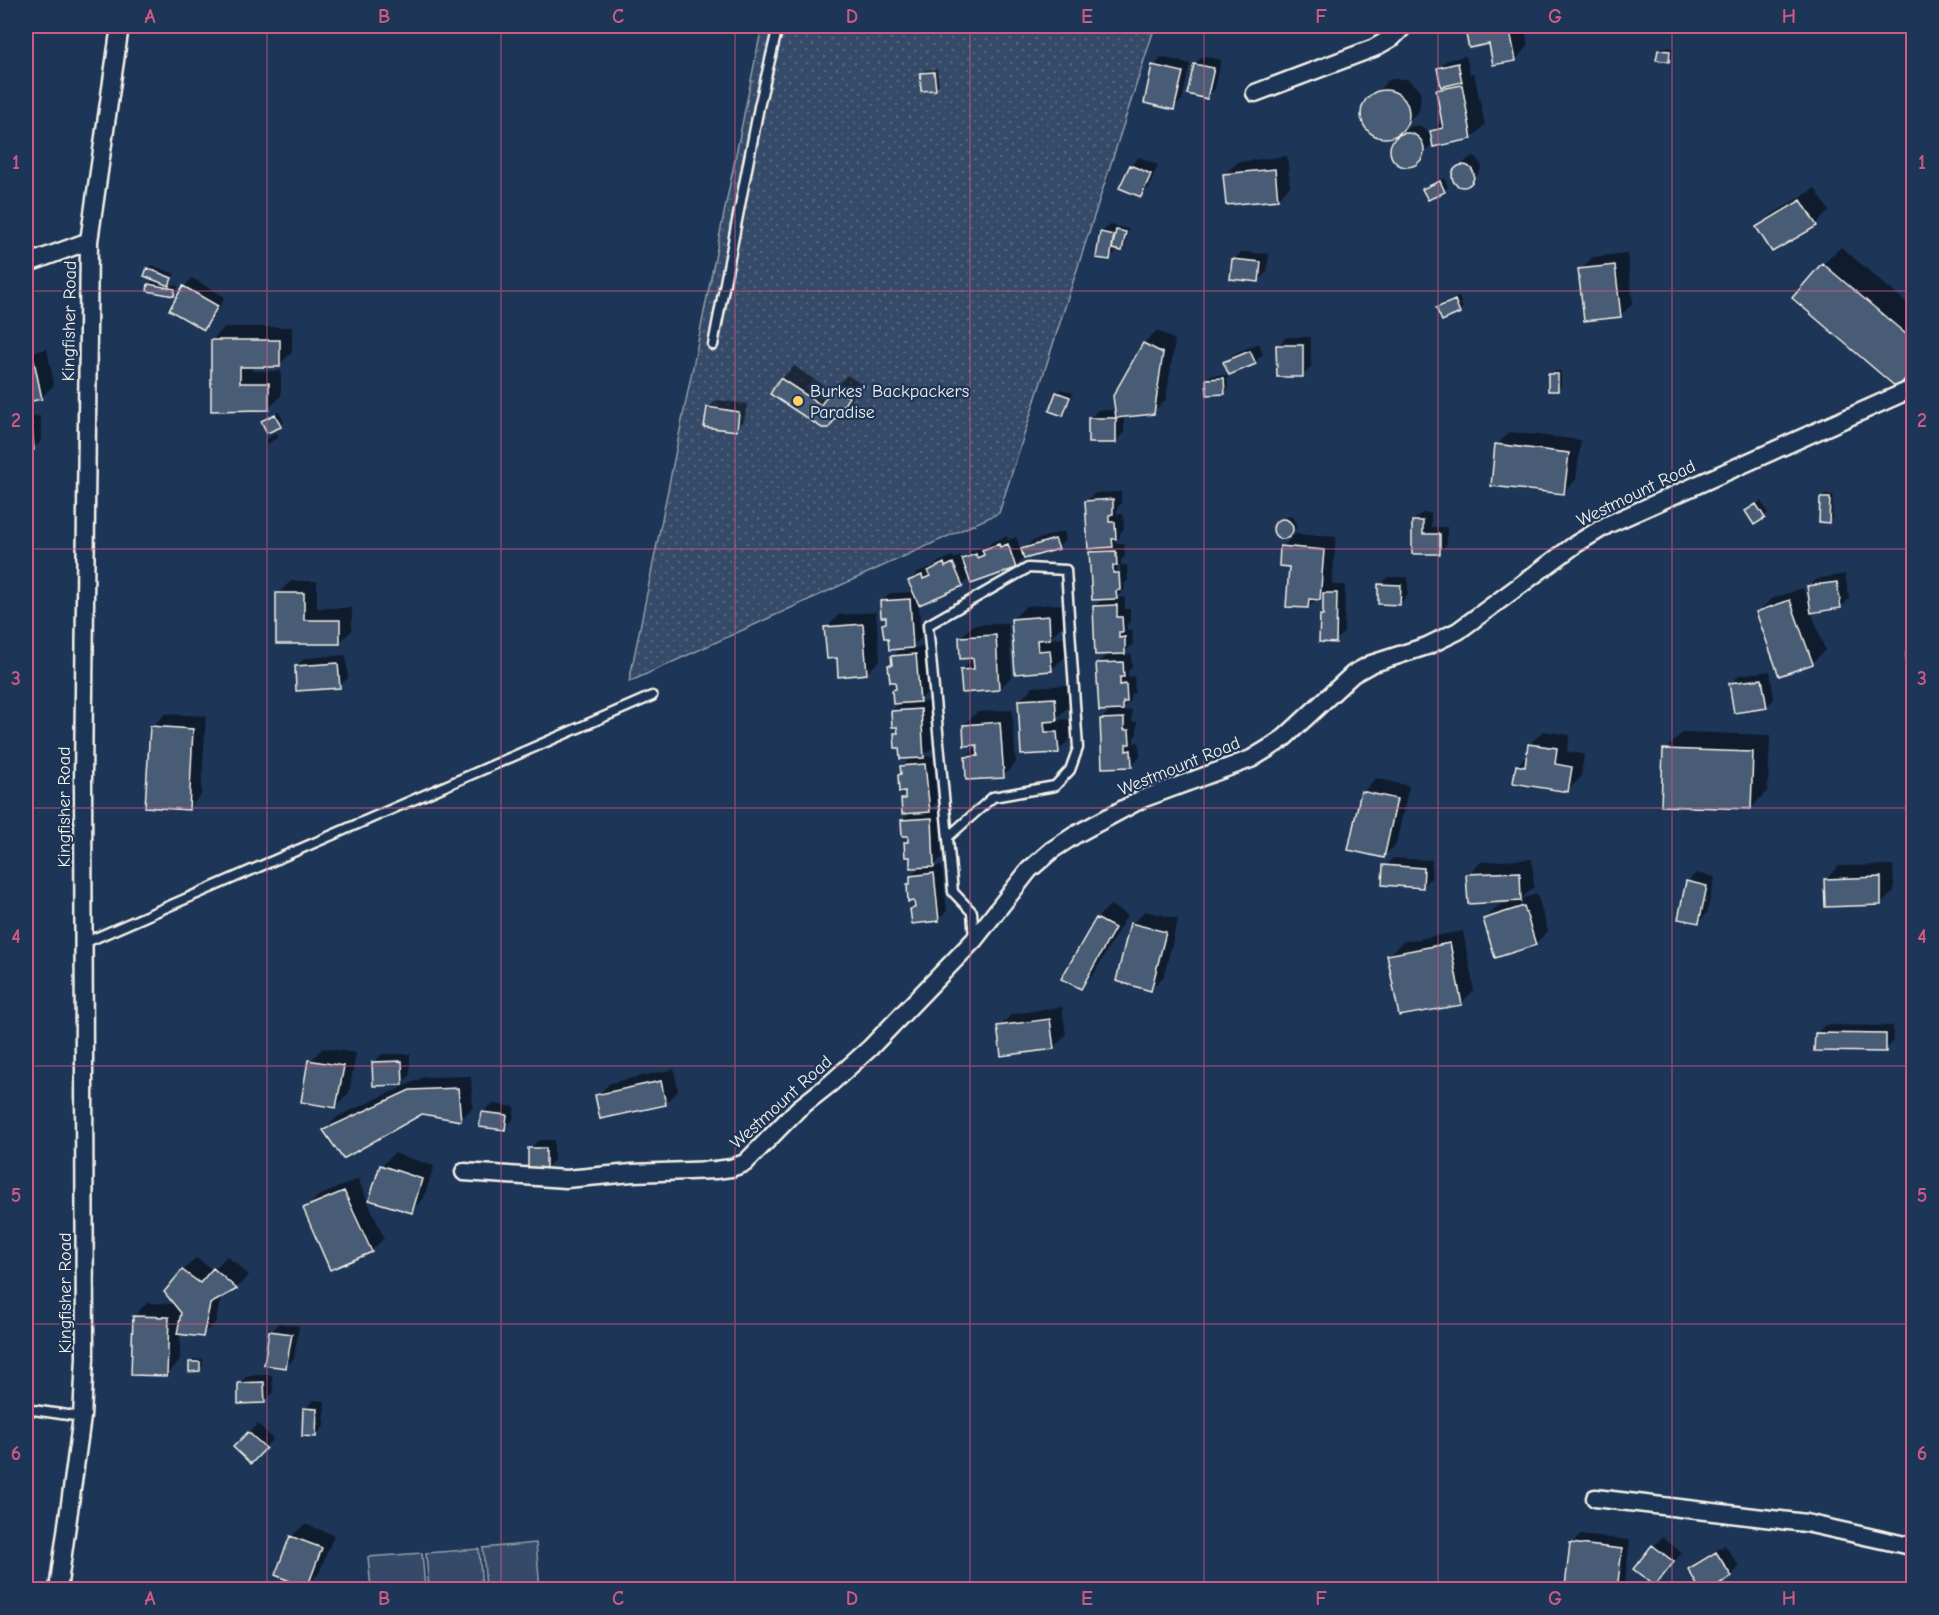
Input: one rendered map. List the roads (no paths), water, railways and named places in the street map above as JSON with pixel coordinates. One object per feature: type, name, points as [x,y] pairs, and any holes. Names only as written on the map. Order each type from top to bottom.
[{"type":"street","name":"Kingfisher Road","points":[[58,1590],[82,1417],[86,1296],[83,781],[89,241],[120,26]]},
{"type":"street","points":[[1255,93],[1374,48],[1393,37],[1404,26]]},
{"type":"street","points":[[26,264],[89,241]]},
{"type":"street","name":"Westmount Road","points":[[464,1172],[566,1179],[632,1173],[716,1170],[745,1163],[798,1108],[831,1083],[870,1048],[974,940],[1029,870],[1052,850],[1142,799],[1251,759],[1284,738],[1353,674],[1371,664],[1427,646],[1458,631],[1576,544],[1607,525],[1914,388]]},
{"type":"street","points":[[1595,1498],[1806,1523],[1914,1547]]},
{"type":"lane","points":[[713,345],[759,106],[778,26]]},
{"type":"lane","points":[[948,837],[993,797],[1055,786],[1070,770],[1078,748],[1066,570],[1028,568],[928,625],[953,892],[972,912],[974,940]]},
{"type":"lane","points":[[83,944],[652,696]]},
{"type":"lane","points":[[26,1409],[82,1417]]},
{"type":"place","name":"Burkes' Backpackers Paradise","points":[[798,401]]}]
